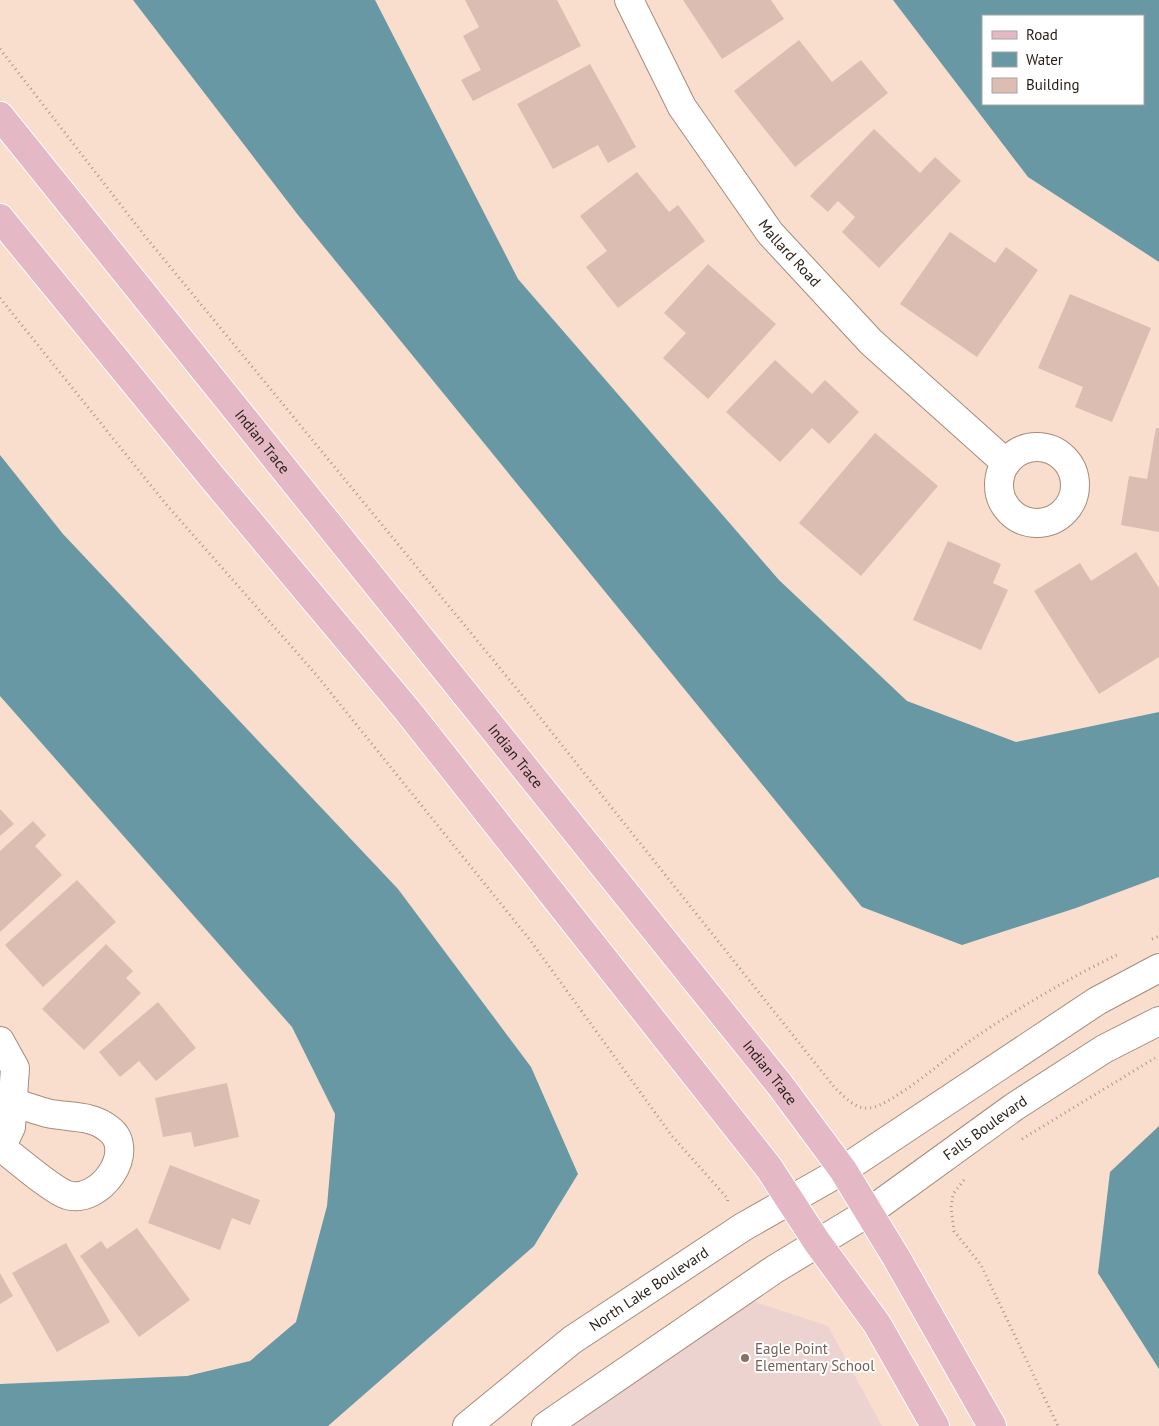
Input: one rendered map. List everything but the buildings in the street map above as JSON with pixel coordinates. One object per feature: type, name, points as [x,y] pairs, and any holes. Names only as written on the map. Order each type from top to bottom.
[{"type":"main road","name":"Indian Trace","points":[[0,116],[780,1085],[843,1170],[896,1256],[992,1426]]},
{"type":"main road","points":[[0,218],[211,476],[407,710],[763,1161],[817,1242],[877,1324],[935,1426]]},
{"type":"street","name":"Mallard Road","points":[[629,0],[682,107],[770,234],[871,342],[1006,463]]},
{"type":"street","points":[[843,1170],[1097,1001],[1159,968]]},
{"type":"street","name":"Falls Boulevard","points":[[817,1242],[869,1212],[1014,1106],[1104,1049],[1159,1021]]},
{"type":"street","points":[[0,1041],[14,1068],[14,1103],[11,1128],[1,1149],[49,1184],[68,1195],[88,1196],[106,1183],[117,1165],[120,1147],[110,1129],[87,1118],[48,1114],[14,1103]]},
{"type":"street","name":"North Lake Boulevard","points":[[467,1426],[572,1340],[743,1227],[843,1170]]},
{"type":"street","points":[[546,1426],[817,1242]]},
{"type":"path","points":[[0,49],[144,236],[526,700],[835,1088],[855,1106],[869,1109],[888,1102],[974,1038],[1091,968],[1125,952]]},
{"type":"path","points":[[0,298],[165,503],[314,672],[530,940],[672,1136],[728,1199],[725,1210]]},
{"type":"path","points":[[1150,940],[1159,936]]},
{"type":"path","points":[[1020,1140],[1159,1055]]},
{"type":"path","points":[[967,1176],[953,1194],[951,1208],[954,1231],[981,1265],[1058,1426]]},
{"type":"shaded area","name":"Eagle Point Elementary School","points":[[737,1296],[828,1326],[882,1426],[546,1426]]},
{"type":"water","points":[[133,0],[375,0],[518,279],[779,580],[907,701],[1016,742],[1159,712],[1159,877],[1076,908],[962,945],[862,907],[298,215]]},
{"type":"water","points":[[893,0],[1159,0],[1159,262],[1028,177]]},
{"type":"water","points":[[0,455],[63,534],[398,889],[531,1067],[578,1174],[534,1246],[328,1426],[0,1426],[0,1384],[187,1376],[250,1361],[296,1322],[327,1206],[335,1114],[292,1027],[0,696]]},
{"type":"water","points":[[1159,1126],[1159,1369],[1098,1273],[1110,1172]]},
{"type":"place","name":"Eagle Point Elementary School","points":[[745,1358]]}]
